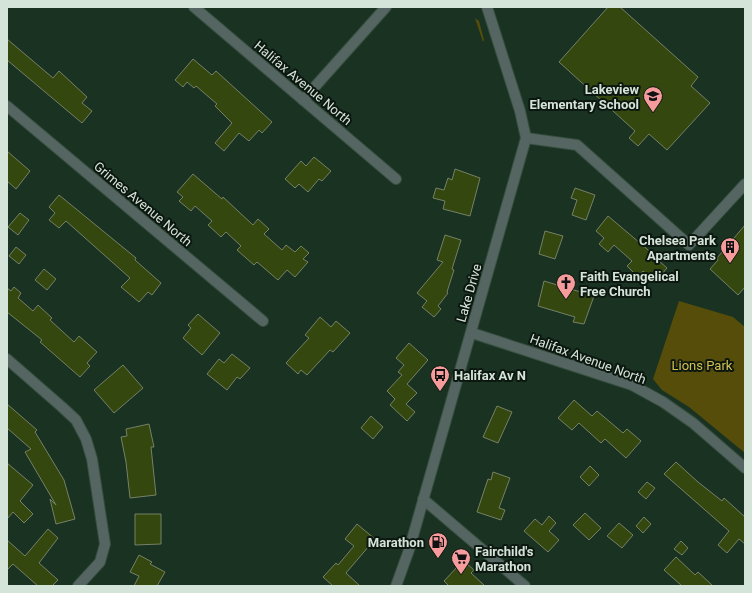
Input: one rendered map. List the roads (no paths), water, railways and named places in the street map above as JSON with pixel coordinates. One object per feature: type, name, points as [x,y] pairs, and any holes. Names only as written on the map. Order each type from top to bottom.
[{"type":"street","name":"Halifax Avenue North","points":[[194,7],[396,179]]},
{"type":"street","points":[[303,100],[386,7]]},
{"type":"street","name":"Lake Drive","points":[[396,586],[409,550],[472,333],[526,138],[520,111],[487,7]]},
{"type":"street","name":"Grimes Avenue North","points":[[7,106],[263,321]]},
{"type":"street","points":[[526,138],[577,144],[689,245],[745,184]]},
{"type":"street","name":"Halifax Avenue North","points":[[472,333],[632,385],[663,402],[693,423],[745,468]]},
{"type":"street","points":[[7,359],[76,420],[86,439],[92,459],[105,544],[100,562],[78,586]]},
{"type":"street","points":[[423,499],[525,586]]},
{"type":"place","name":"Lakeview Elementary School","points":[[653,113]]},
{"type":"place","name":"Chelsea Park Apartments","points":[[730,264]]},
{"type":"place","name":"Faith Evangelical Free Church","points":[[566,300]]},
{"type":"place","name":"Halifax Av N","points":[[440,392]]},
{"type":"place","name":"Marathon","points":[[438,559]]},
{"type":"place","name":"Fairchild's Marathon","points":[[461,575]]},
{"type":"park label","name":"Lions Park","points":[[702,365]]}]
